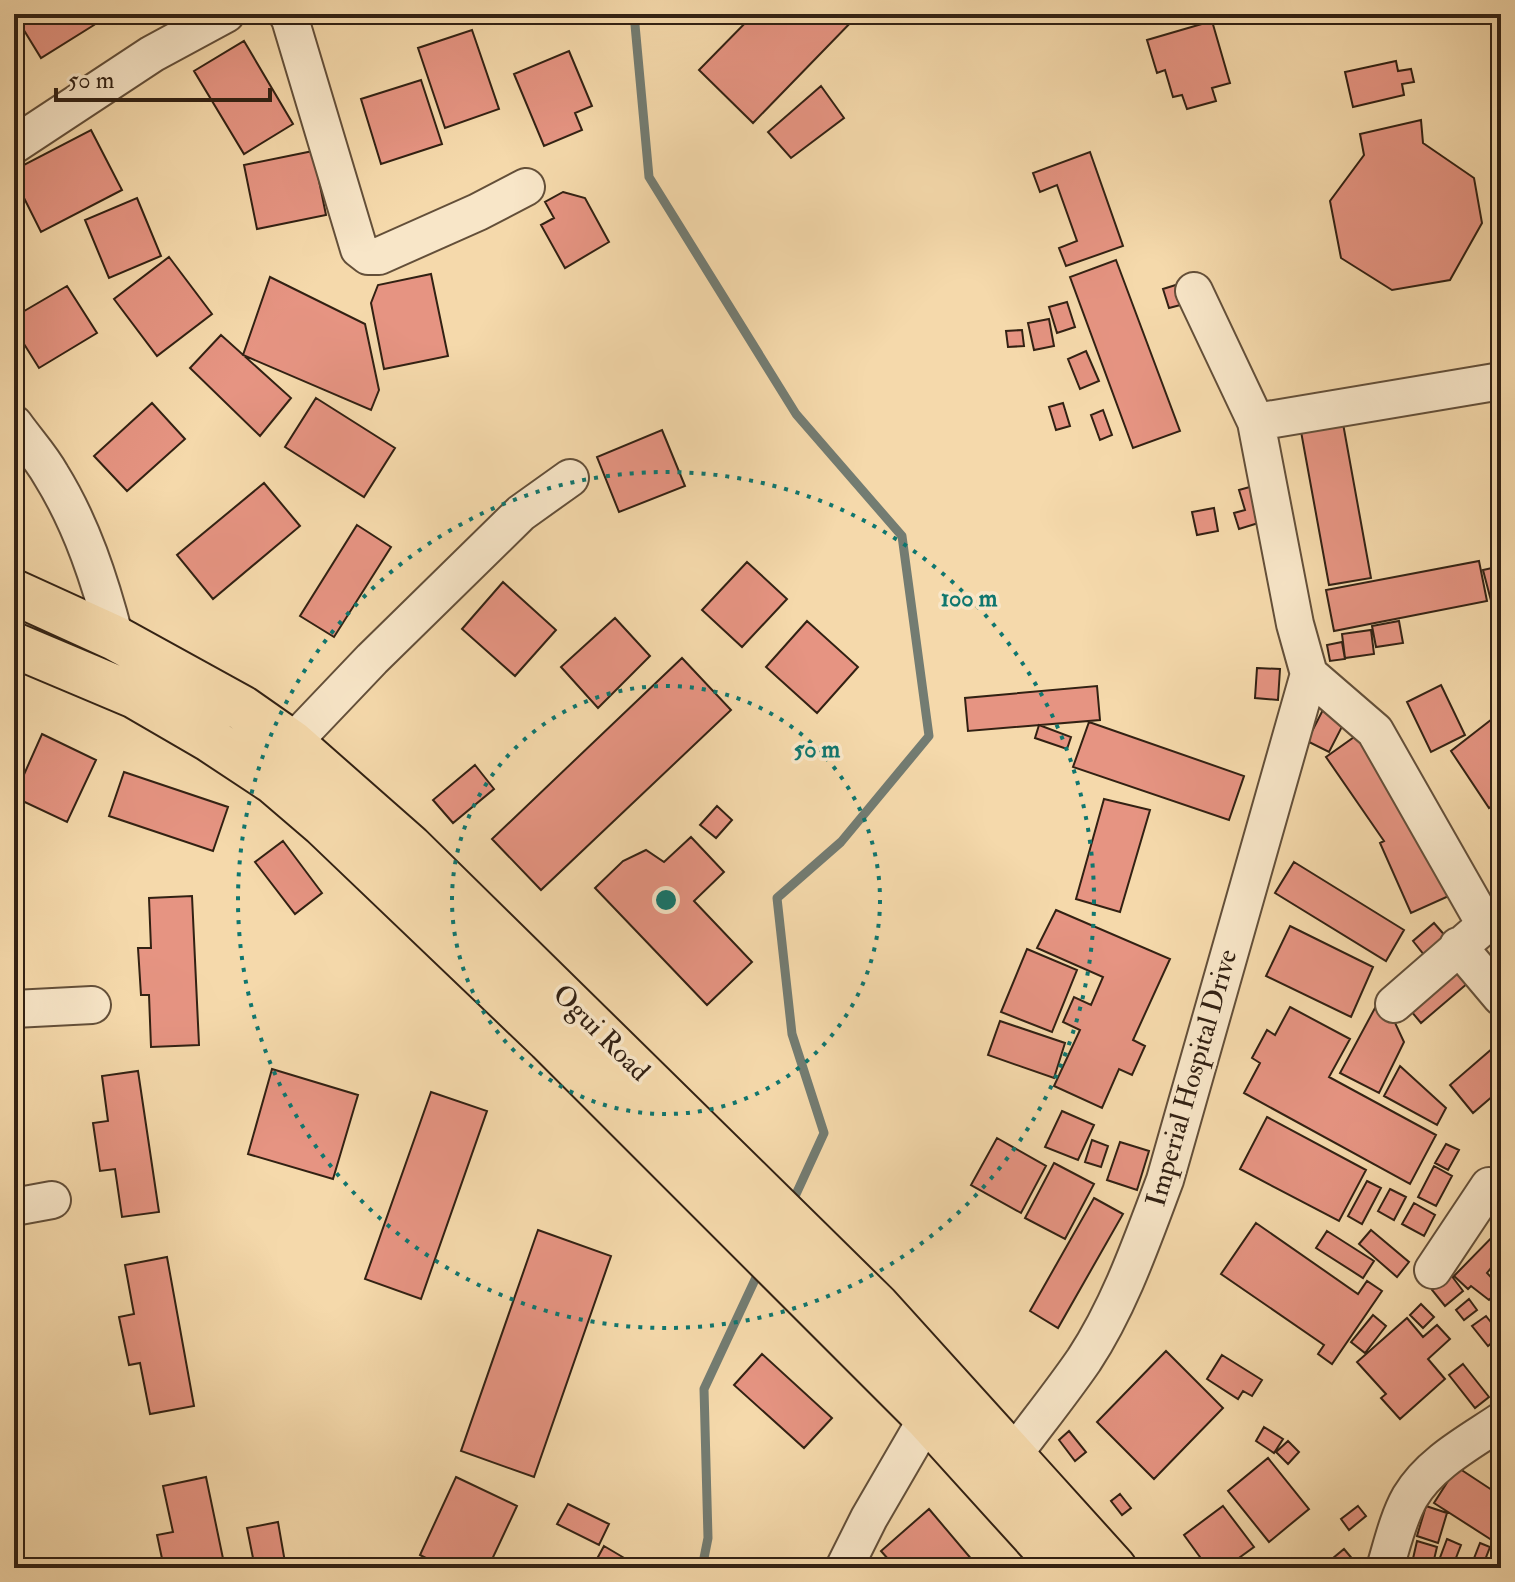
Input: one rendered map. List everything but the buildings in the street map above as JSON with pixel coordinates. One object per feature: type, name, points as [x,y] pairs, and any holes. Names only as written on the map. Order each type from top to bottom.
[{"type":"main road","name":"Ogui Road","points":[[14,592],[115,638],[242,708],[292,743],[410,847],[877,1306],[1014,1454],[1056,1541]]},
{"type":"main road","name":"Ogui Road","points":[[14,645],[135,696],[274,782],[381,879],[588,1079],[927,1418],[1056,1541],[1114,1568]]},
{"type":"main road","points":[[381,879],[410,847]]},
{"type":"main road","points":[[588,1079],[615,1046]]},
{"type":"street","points":[[14,145],[152,54],[226,14]]},
{"type":"street","points":[[287,14],[359,249],[368,256],[379,256],[526,187]]},
{"type":"street","points":[[1194,291],[1256,422],[1295,624],[1309,674],[1375,731],[1482,928],[1501,997]]},
{"type":"street","points":[[1256,422],[1501,381]]},
{"type":"street","points":[[14,424],[51,474],[76,522],[100,579],[115,638]]},
{"type":"street","points":[[292,743],[372,659],[521,513],[570,478]]},
{"type":"street","name":"Imperial Hospital Drive","points":[[1014,1454],[1084,1359],[1116,1303],[1141,1245],[1165,1180],[1309,674]]},
{"type":"street","points":[[1394,1004],[1482,928]]},
{"type":"street","points":[[14,1009],[92,1005]]},
{"type":"street","points":[[1433,1270],[1497,1188]]},
{"type":"street","points":[[14,1207],[52,1200]]},
{"type":"street","points":[[844,1568],[927,1418]]},
{"type":"street","points":[[1385,1568],[1404,1509],[1421,1482],[1434,1468],[1501,1421]]},
{"type":"waterway","points":[[634,14],[649,177],[796,414],[902,536],[929,736],[841,842],[777,898],[792,1034],[824,1133],[791,1205]]},
{"type":"waterway","points":[[702,1568],[708,1538],[704,1389],[760,1269]]}]
